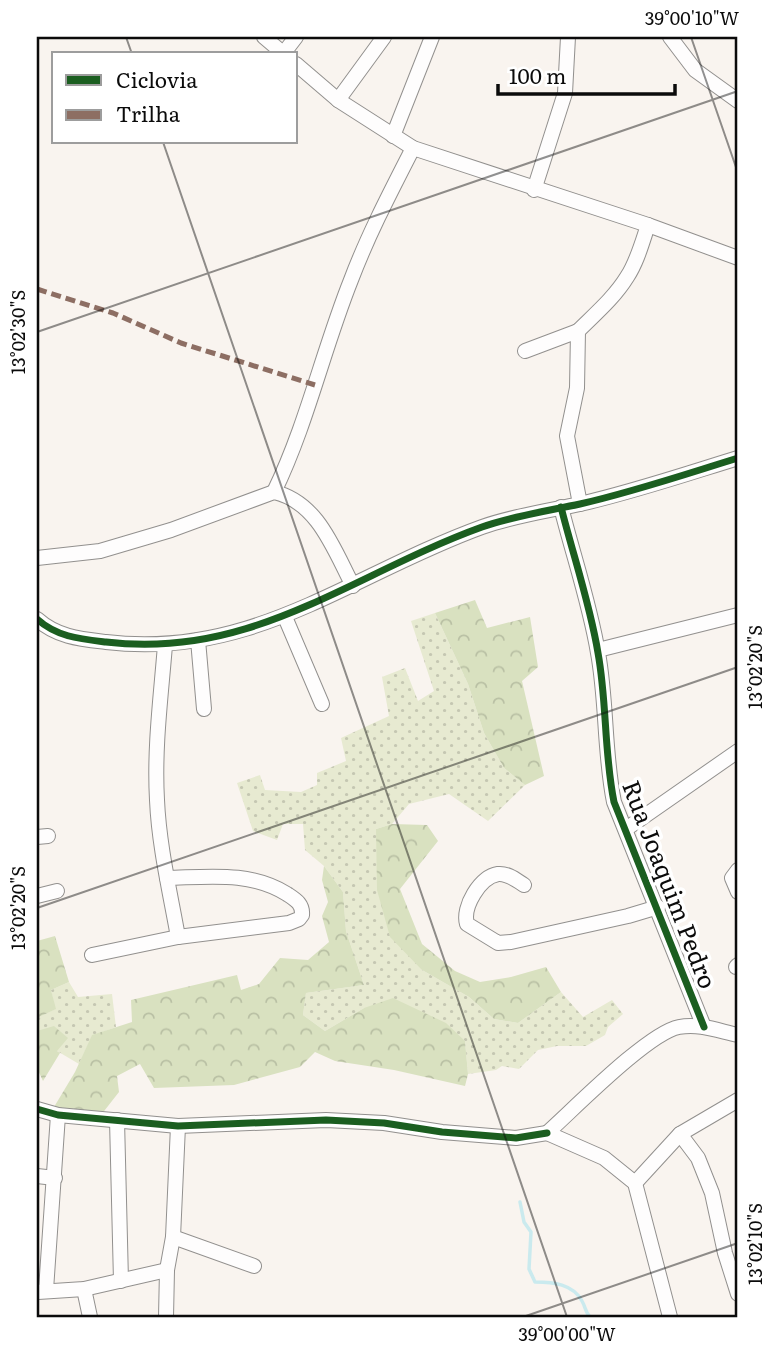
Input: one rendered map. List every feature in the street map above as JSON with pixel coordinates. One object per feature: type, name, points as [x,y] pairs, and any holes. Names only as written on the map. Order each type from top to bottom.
[{"type":"street","points":[[264,37],[281,52]]},
{"type":"street","points":[[285,52],[296,37]]},
{"type":"street","points":[[338,100],[384,37]]},
{"type":"street","points":[[393,136],[432,37]]},
{"type":"street","points":[[534,190],[565,93],[568,37]]},
{"type":"street","points":[[670,37],[687,63],[738,101]]},
{"type":"street","points":[[298,66],[338,100],[413,148],[534,190],[648,225],[738,258]]},
{"type":"street","points":[[274,492],[293,453],[351,279],[384,204],[413,148]]},
{"type":"street","points":[[525,351],[578,331],[614,296],[636,262],[648,225]]},
{"type":"street","points":[[578,331],[577,388],[567,436],[580,504]]},
{"type":"street","points":[[37,619],[46,627],[69,638],[118,643],[165,645],[233,634],[285,617],[484,526],[580,504],[738,458]]},
{"type":"street","points":[[37,558],[100,551],[171,530],[274,492],[290,496],[307,509],[322,527],[354,586]]},
{"type":"street","name":"Rua Joaquim Pedro","points":[[561,507],[598,650],[614,802],[704,1027]]},
{"type":"street","points":[[598,650],[738,615]]},
{"type":"street","points":[[285,617],[322,704]]},
{"type":"street","points":[[198,640],[204,709]]},
{"type":"street","points":[[165,645],[157,800],[178,937]]},
{"type":"street","points":[[626,829],[738,751]]},
{"type":"street","points":[[736,888],[732,878],[738,870]]},
{"type":"street","points":[[524,885],[508,875],[489,877],[478,889],[466,912],[467,924],[498,943],[511,942],[658,907]]},
{"type":"street","points":[[92,955],[178,937],[289,923],[299,919],[303,909],[295,899],[259,880],[241,877],[167,878]]},
{"type":"street","points":[[37,896],[57,891]]},
{"type":"street","points":[[37,1109],[58,1115],[178,1126],[326,1120],[384,1122],[442,1132],[516,1139],[547,1133],[656,1037],[681,1027],[704,1027],[738,1035]]},
{"type":"street","points":[[635,1183],[680,1134],[738,1100]]},
{"type":"street","points":[[58,1115],[55,1178],[41,1291],[84,1289],[167,1270]]},
{"type":"street","points":[[117,1120],[121,1281]]},
{"type":"street","points":[[166,1317],[178,1126]]},
{"type":"street","points":[[547,1133],[604,1158],[635,1183],[670,1317]]},
{"type":"street","points":[[680,1134],[698,1158],[712,1193],[725,1253],[738,1294]]},
{"type":"street","points":[[37,1176],[55,1178]]},
{"type":"street","points":[[173,1237],[254,1266]]},
{"type":"street","points":[[84,1289],[90,1317]]},
{"type":"green space","points":[[475,600],[487,628],[530,617],[538,667],[522,681],[544,776],[525,785],[504,768],[484,733],[468,684],[435,613]]},
{"type":"green space","points":[[435,613],[468,684],[484,733],[504,768],[525,785],[488,821],[449,794],[409,804],[392,824],[376,829],[422,970],[469,997],[494,1019],[518,1023],[561,992],[583,1017],[612,1000],[623,1014],[608,1027],[605,1035],[586,1046],[557,1046],[538,1050],[519,1069],[502,1066],[496,1070],[468,1074],[465,1041],[364,1008],[325,1031],[303,1015],[306,993],[364,985],[346,931],[343,892],[324,866],[305,850],[303,824],[283,824],[277,840],[253,831],[237,783],[260,775],[265,790],[301,792],[317,785],[317,773],[346,761],[341,738],[389,716],[382,677],[405,668],[418,701],[434,691],[411,621]]},
{"type":"green space","points":[[392,824],[427,825],[438,841],[400,889],[422,944],[455,971],[480,982],[546,967],[561,992],[518,1023],[494,1019],[469,997],[422,970],[390,937],[377,890],[376,829]]},
{"type":"green space","points":[[324,866],[343,892],[346,931],[364,985],[306,993],[303,1015],[325,1031],[364,1008],[393,998],[446,1023],[465,1041],[468,1074],[465,1086],[394,1070],[335,1061],[315,1052],[300,1067],[234,1085],[154,1088],[140,1064],[117,1076],[119,1092],[101,1115],[54,1107],[75,1072],[92,1035],[132,1022],[131,1000],[237,975],[241,990],[259,984],[280,958],[308,960],[329,942],[322,916],[328,902],[322,880]]},
{"type":"green space","points":[[55,936],[69,982],[51,990],[56,1009],[37,1018],[37,941]]},
{"type":"green space","points":[[69,982],[78,997],[112,994],[116,1027],[92,1036],[79,1064],[57,1051],[37,1032],[37,1018],[55,1009],[51,990]]},
{"type":"green space","points":[[54,1026],[68,1038],[57,1051],[60,1053],[43,1081],[37,1068],[37,1031]]},
{"type":"waterway","points":[[520,1202],[524,1222],[531,1232],[529,1269],[535,1282],[555,1284],[573,1291],[590,1317]]},
{"type":"marked path","points":[[37,289],[113,313],[181,343],[315,385]]},
{"type":"cycle path","points":[[37,619],[61,633],[106,642],[159,644],[208,638],[255,626],[300,609],[482,527],[620,494],[738,458]]},
{"type":"cycle path","points":[[561,507],[595,635],[614,802],[704,1027]]},
{"type":"cycle path","points":[[37,1109],[58,1115],[178,1126],[326,1120],[384,1123],[442,1132],[516,1138],[547,1133]]}]
